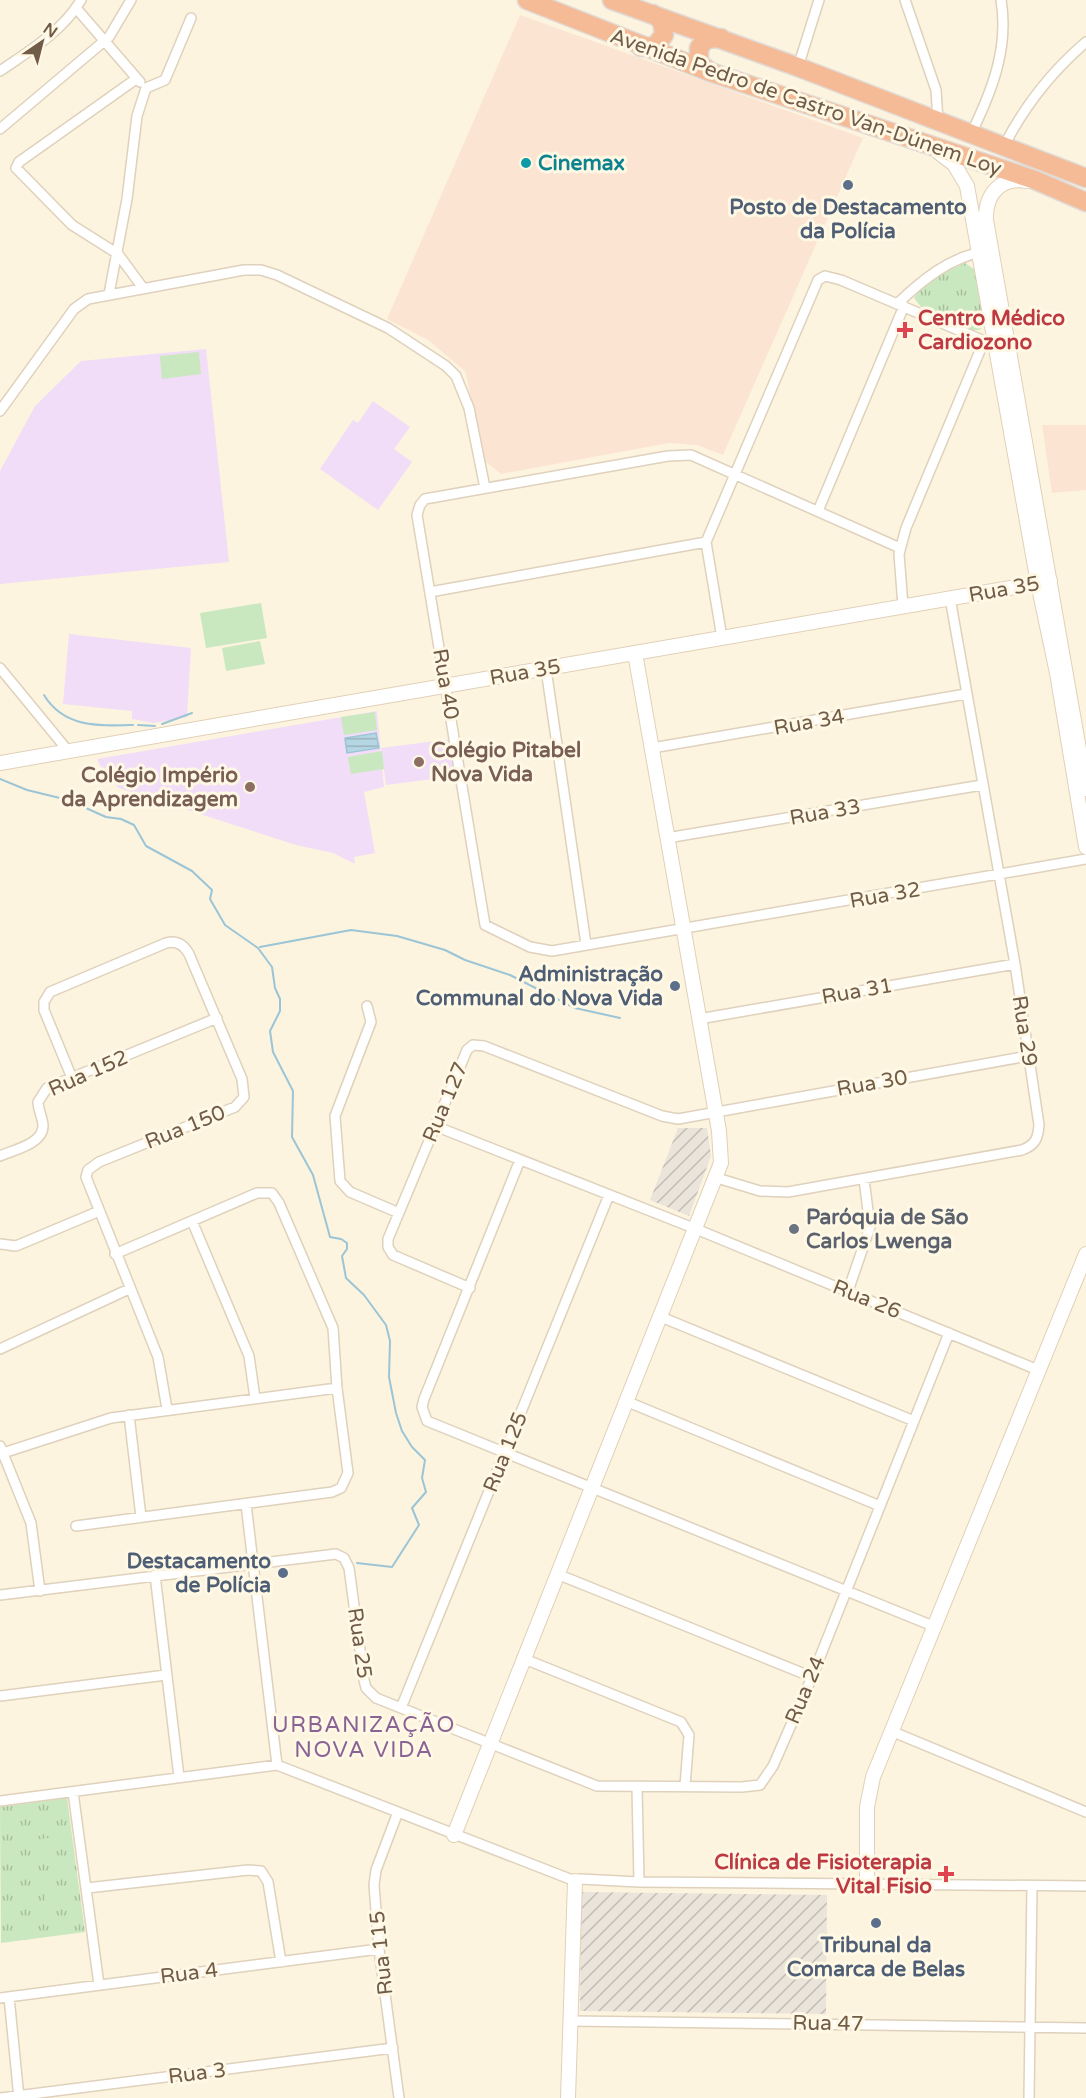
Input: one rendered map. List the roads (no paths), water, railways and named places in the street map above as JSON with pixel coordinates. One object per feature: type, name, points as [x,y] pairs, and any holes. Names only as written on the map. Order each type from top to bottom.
[{"type":"highway","name":"Avenida Pedro de Castro Van-Dúnem Loy","points":[[527,0],[641,47],[710,72],[904,135],[1086,202]]},
{"type":"highway","name":"Avenida Pedro de Castro Van-Dúnem Loy","points":[[618,1],[798,67],[1004,147],[1085,175]]},
{"type":"highway","points":[[641,47],[655,46],[664,35],[662,21],[652,13]]},
{"type":"highway","points":[[710,72],[699,63],[699,48],[706,39],[721,38]]},
{"type":"street","points":[[0,129],[104,42],[116,27],[131,0]]},
{"type":"street","points":[[798,67],[819,0]]},
{"type":"street","points":[[905,0],[936,90],[938,121]]},
{"type":"street","points":[[971,134],[1001,56],[1004,34],[1001,0]]},
{"type":"street","points":[[1,68],[37,46],[79,4],[104,42],[146,88]]},
{"type":"street","points":[[110,294],[118,254],[137,116],[146,88],[165,80],[191,18]]},
{"type":"street","points":[[1004,147],[1017,122],[1049,77],[1086,42]]},
{"type":"street","points":[[136,79],[19,162],[16,168],[72,225],[118,254],[143,288]]},
{"type":"street","points":[[904,135],[943,155],[962,174],[985,252]]},
{"type":"street","points":[[1042,184],[1020,180],[1008,181],[998,186],[988,199],[985,252],[995,339],[1086,789]]},
{"type":"street","points":[[818,512],[900,305],[922,281],[967,255],[985,252]]},
{"type":"street","points":[[0,411],[74,309],[88,298],[244,270],[261,270],[277,274],[388,328],[447,366],[456,376],[469,408],[485,489],[680,454],[696,456],[900,548]]},
{"type":"street","points":[[722,638],[706,542],[818,280],[825,276],[833,277],[900,305],[995,339]]},
{"type":"street","points":[[903,606],[899,576],[900,548],[906,528],[995,339]]},
{"type":"street","name":"Rua 40","points":[[485,489],[431,497],[420,505],[417,515],[485,925]]},
{"type":"street","points":[[430,592],[706,542]]},
{"type":"street","points":[[1044,582],[1086,848]]},
{"type":"street","name":"Rua 35","points":[[0,763],[1044,582]]},
{"type":"street","name":"Rua 29","points":[[717,1178],[772,1192],[864,1179],[1022,1150],[1033,1146],[1038,1136],[1039,1125],[1015,964],[950,598]]},
{"type":"street","points":[[454,1835],[522,1658],[717,1178],[722,1154],[635,653]]},
{"type":"street","points":[[0,668],[69,752]]},
{"type":"street","points":[[546,669],[586,944]]},
{"type":"street","name":"Rua 34","points":[[652,748],[966,693]]},
{"type":"street","name":"Rua 33","points":[[668,838],[982,785]]},
{"type":"street","name":"Rua 32","points":[[485,925],[539,950],[552,951],[1086,859]]},
{"type":"street","name":"Rua 150","points":[[72,1078],[44,1010],[47,995],[54,989],[170,942],[183,946],[245,1085],[242,1101],[235,1107],[93,1165],[86,1177],[97,1212],[158,1357],[167,1409]]},
{"type":"street","name":"Rua 31","points":[[699,1019],[1015,964]]},
{"type":"street","points":[[367,1006],[370,1022],[335,1116],[340,1181],[350,1192],[399,1213]]},
{"type":"street","name":"Rua 152","points":[[0,1156],[35,1141],[43,1124],[38,1109],[41,1093],[217,1018]]},
{"type":"street","name":"Rua 127","points":[[470,1288],[393,1255],[388,1247],[388,1239],[466,1050],[478,1044],[668,1118],[683,1119],[715,1111]]},
{"type":"street","name":"Rua 30","points":[[715,1111],[1028,1056]]},
{"type":"street","name":"Rua 26","points":[[435,1126],[696,1229],[1038,1370]]},
{"type":"street","points":[[520,1160],[424,1399],[423,1414],[432,1425],[933,1626]]},
{"type":"street","points":[[848,1291],[870,1227],[864,1179]]},
{"type":"street","points":[[76,1526],[332,1492],[341,1488],[348,1473],[337,1388],[333,1328],[276,1197],[268,1191],[257,1193],[116,1254]]},
{"type":"street","name":"Rua 125","points":[[401,1708],[609,1195]]},
{"type":"street","points":[[0,1244],[16,1246],[97,1212]]},
{"type":"street","points":[[192,1221],[249,1356],[255,1398]]},
{"type":"street","points":[[867,1885],[869,1797],[873,1777],[1084,1256]]},
{"type":"street","points":[[0,1349],[129,1289]]},
{"type":"street","points":[[661,1317],[914,1420]]},
{"type":"street","name":"Rua 24","points":[[489,1744],[588,1783],[638,1787],[760,1785],[773,1766],[812,1677],[949,1333]]},
{"type":"street","points":[[40,1591],[31,1523],[1,1451],[129,1415],[337,1388]]},
{"type":"street","points":[[627,1402],[880,1506]]},
{"type":"street","points":[[129,1415],[141,1517]]},
{"type":"street","points":[[246,1504],[277,1765]]},
{"type":"street","name":"Rua 25","points":[[252,1563],[331,1553],[344,1558],[350,1568],[366,1689],[376,1698],[489,1744]]},
{"type":"street","points":[[0,1595],[252,1563]]},
{"type":"street","points":[[557,1574],[812,1677]]},
{"type":"street","points":[[155,1575],[179,1777]]},
{"type":"street","points":[[522,1658],[681,1722],[689,1735],[685,1786]]},
{"type":"street","points":[[0,1696],[166,1675]]},
{"type":"street","points":[[891,1731],[1086,1812]]},
{"type":"street","points":[[0,1801],[277,1765],[575,1881],[580,1879],[639,1882],[1086,1886]]},
{"type":"street","points":[[638,1787],[639,1882]]},
{"type":"street","points":[[73,1791],[99,1985]]},
{"type":"street","name":"Rua 115","points":[[398,1812],[376,1870],[374,1885],[379,1949],[399,2098]]},
{"type":"street","points":[[87,1888],[248,1870],[261,1871],[268,1882],[281,1962]]},
{"type":"street","points":[[568,2098],[575,1881]]},
{"type":"street","points":[[1029,2098],[1032,1887]]},
{"type":"street","name":"Rua 4","points":[[4,1998],[379,1949]]},
{"type":"street","points":[[4,1998],[19,2097]]},
{"type":"street","name":"Rua 47","points":[[571,2021],[1086,2028]]},
{"type":"street","name":"Rua 3","points":[[0,2098],[393,2048]]},
{"type":"water","points":[[376,733],[379,748],[347,753],[345,738]]},
{"type":"waterway","points":[[44,695],[62,714],[83,723],[133,725]]},
{"type":"waterway","points":[[162,724],[192,713]]},
{"type":"waterway","points":[[138,725],[155,726]]},
{"type":"waterway","points":[[0,779],[27,790],[68,800],[106,817],[121,819],[134,825],[146,846],[192,871],[212,890],[210,899],[225,925],[258,948],[272,967],[275,988],[280,999],[280,1011],[270,1031],[273,1052],[293,1091],[292,1137],[313,1175],[330,1237],[347,1243],[347,1249],[342,1256],[346,1278],[364,1295],[386,1325],[390,1341],[389,1377],[396,1413],[402,1431],[412,1447],[425,1460],[422,1478],[426,1492],[412,1508],[419,1525],[392,1567],[357,1563]]},
{"type":"waterway","points":[[260,947],[351,930],[397,936],[445,950],[465,960],[510,975],[575,1008],[620,1018]]},
{"type":"place","name":"Cinemax","points":[[526,163]]},
{"type":"place","name":"Posto de Destacamento da Polícia","points":[[848,185]]},
{"type":"place","name":"Centro Médico Cardiozono","points":[[905,330]]},
{"type":"place","name":"Colégio Pitabel Nova Vida","points":[[419,762]]},
{"type":"place","name":"Colégio Império da Aprendizagem","points":[[250,787]]},
{"type":"place","name":"Administração Communal do Nova Vida","points":[[675,986]]},
{"type":"place","name":"Paróquia de São Carlos Lwenga","points":[[794,1229]]},
{"type":"place","name":"Destacamento de Polícia","points":[[283,1573]]},
{"type":"place","name":"Clínica de Fisioterapia Vital Fisio","points":[[946,1874]]},
{"type":"place","name":"Tribunal da Comarca de Belas","points":[[876,1923]]},
{"type":"district","name":"URBANIZAÇÃO NOVA VIDA","points":[[364,1736]]}]
